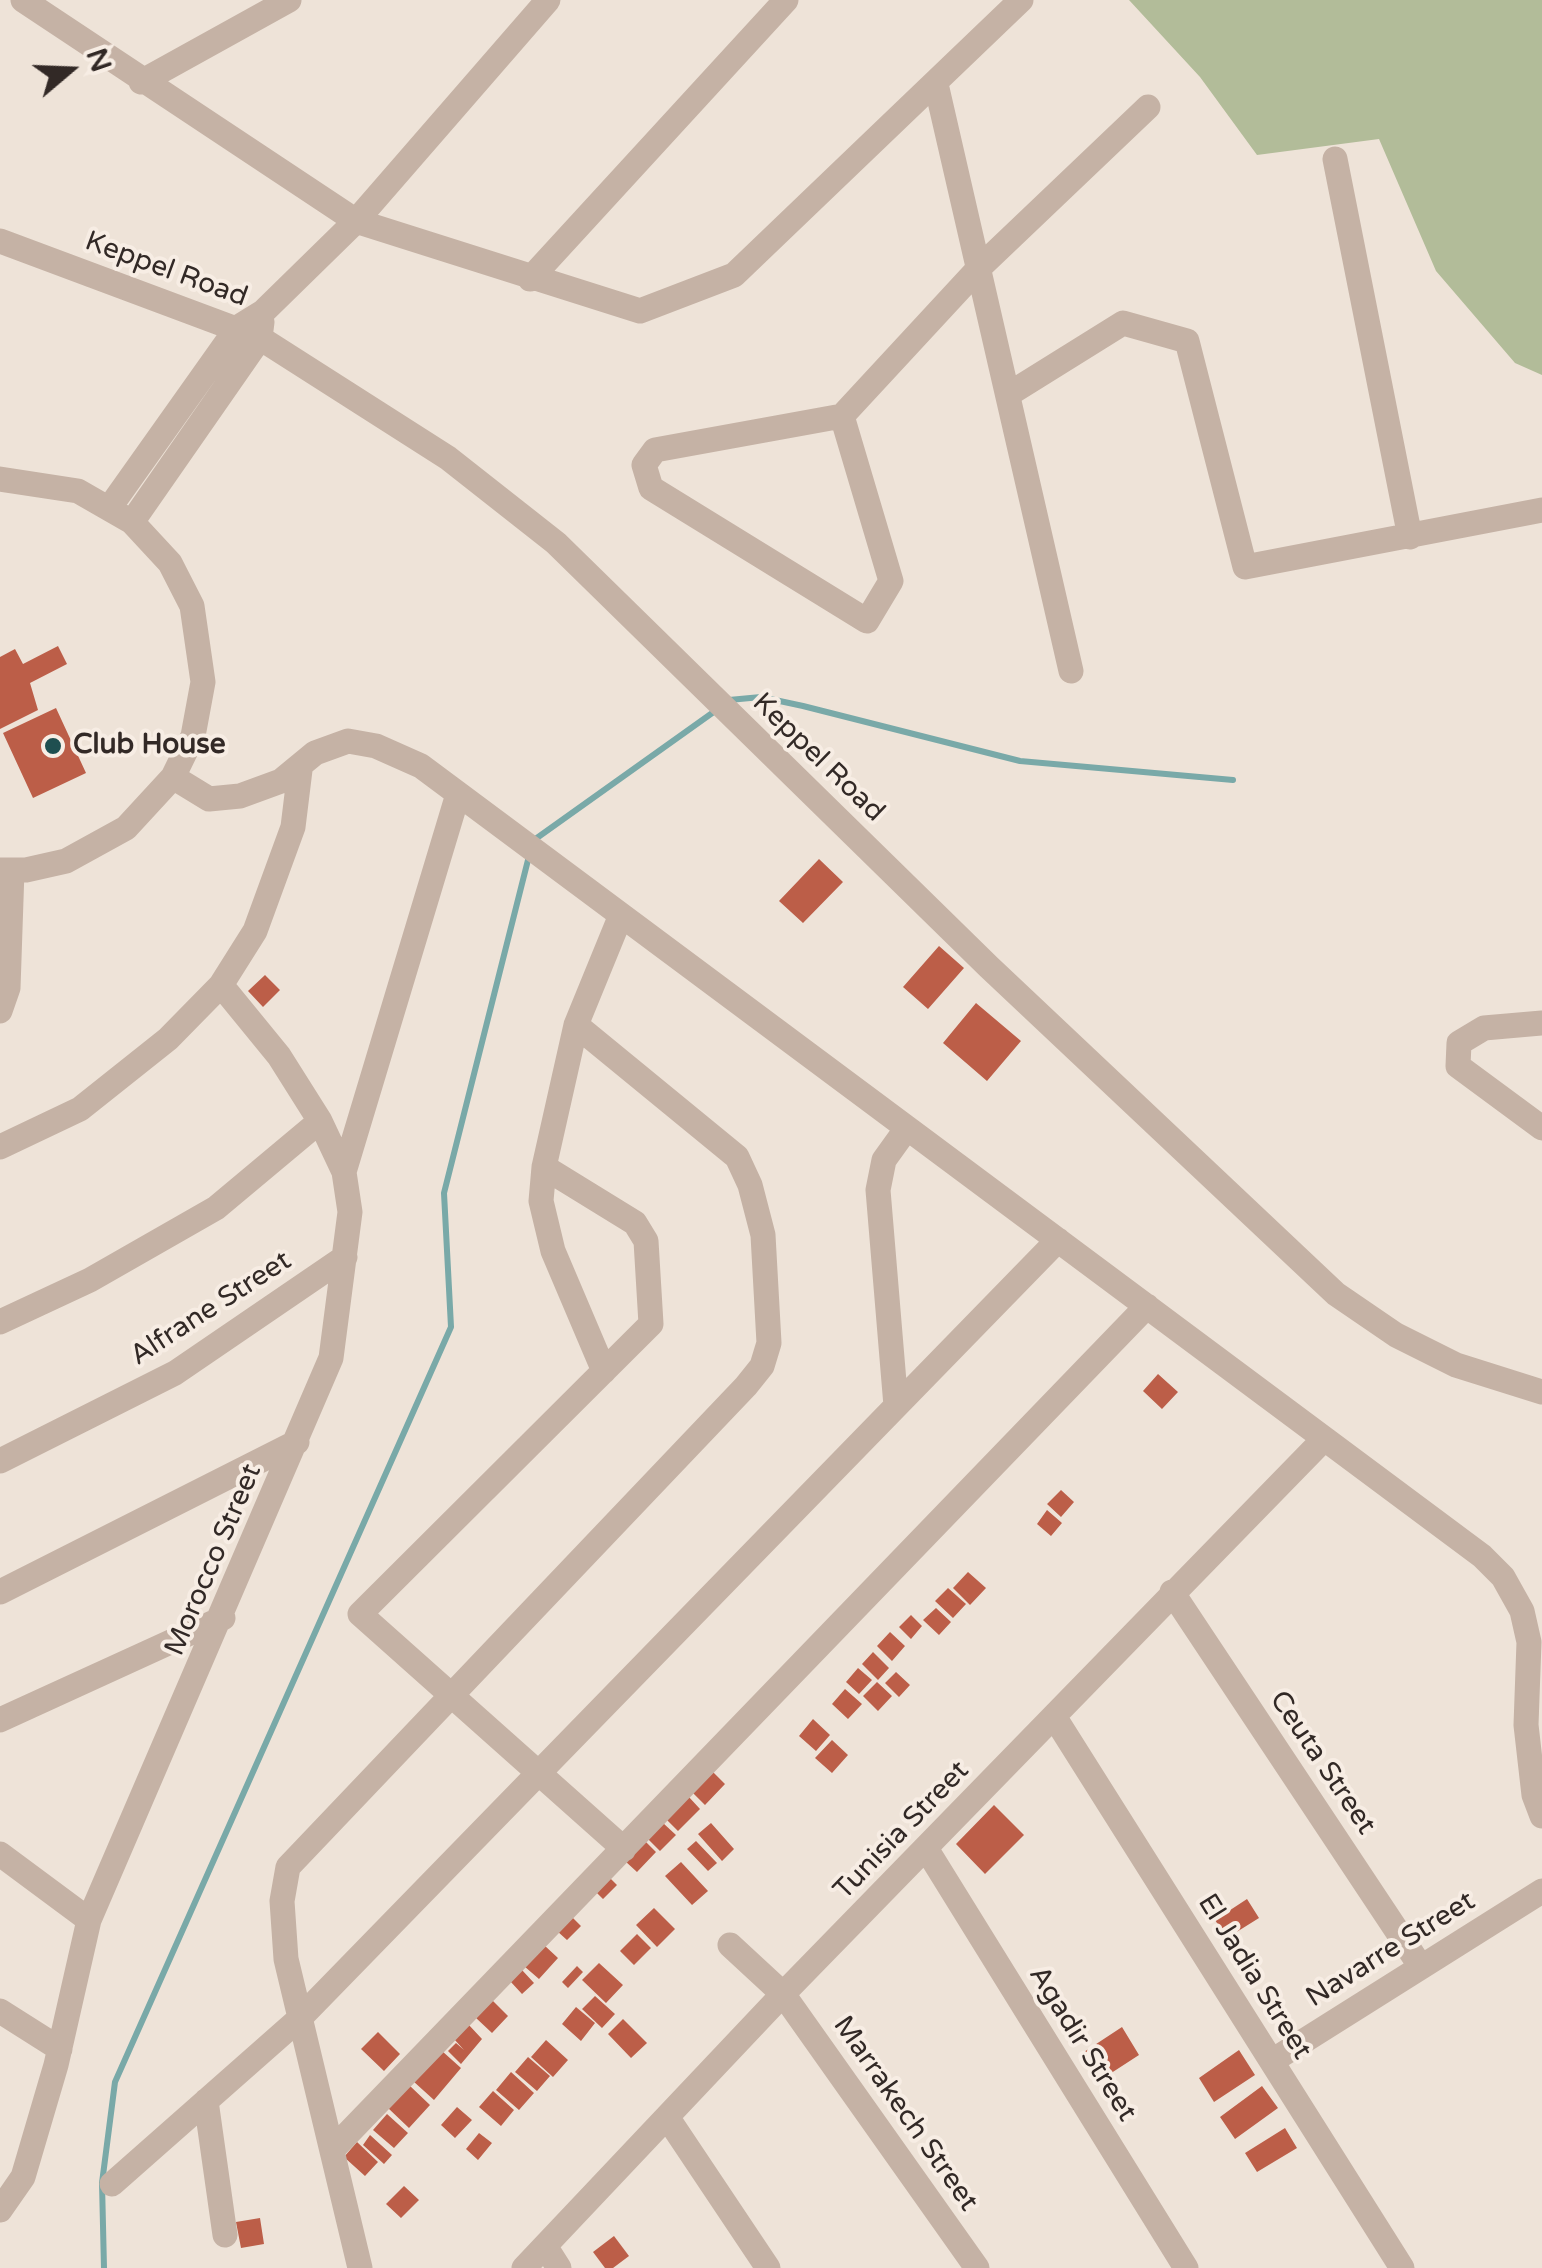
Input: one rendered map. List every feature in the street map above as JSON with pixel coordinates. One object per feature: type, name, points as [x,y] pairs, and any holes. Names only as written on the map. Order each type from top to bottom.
[{"type":"street","points":[[24,0],[141,82],[356,221],[640,312],[734,276],[1021,0]]},
{"type":"street","points":[[141,82],[289,0]]},
{"type":"street","points":[[132,522],[165,452],[263,312],[356,221],[548,0]]},
{"type":"street","points":[[530,279],[786,0]]},
{"type":"street","points":[[936,84],[1071,671]]},
{"type":"street","points":[[842,416],[891,581],[867,621],[651,488],[644,465],[654,450],[842,416],[979,268],[1148,107]]},
{"type":"street","points":[[1335,159],[1410,537]]},
{"type":"street","name":"Keppel Road","points":[[0,241],[248,333],[448,458],[556,543],[989,967],[1336,1294],[1396,1335],[1456,1365],[1542,1392]]},
{"type":"street","points":[[1008,394],[1123,324],[1187,341],[1244,567],[1542,510]]},
{"type":"street","points":[[110,506],[165,452]]},
{"type":"street","points":[[0,479],[78,491],[132,522],[170,563],[192,606],[204,682],[193,736],[173,777],[126,828],[66,861],[6,870],[8,988],[0,1010]]},
{"type":"street","points":[[173,777],[209,799],[240,796],[300,770],[316,753],[348,741],[376,746],[421,766],[1324,1438],[1503,1576],[1522,1612],[1529,1642],[1526,1725],[1534,1794],[1542,1816]]},
{"type":"street","points":[[0,1147],[80,1109],[168,1039],[221,985],[254,931],[287,844],[300,770]]},
{"type":"street","points":[[344,1172],[458,794]]},
{"type":"street","points":[[604,1371],[552,1251],[541,1201],[544,1167],[576,1025],[621,915]]},
{"type":"street","name":"Morocco Street","points":[[0,2210],[23,2177],[60,2049],[90,1920],[332,1358],[350,1212],[344,1172],[320,1121],[280,1056],[221,985]]},
{"type":"street","points":[[1542,1023],[1484,1028],[1459,1043],[1458,1066],[1542,1128]]},
{"type":"street","points":[[360,2268],[286,1958],[282,1901],[288,1867],[746,1386],[762,1366],[770,1343],[763,1235],[737,1157],[576,1025]]},
{"type":"street","points":[[0,1322],[90,1280],[216,1208],[320,1121]]},
{"type":"street","points":[[896,1406],[878,1190],[884,1160],[907,1128]]},
{"type":"street","points":[[544,1167],[635,1222],[646,1241],[652,1324],[360,1614],[624,1849]]},
{"type":"street","points":[[112,2184],[298,2019],[1058,1240]]},
{"type":"street","name":"Alfrane Street","points":[[0,1461],[175,1373],[345,1257]]},
{"type":"street","points":[[333,2150],[1147,1306]]},
{"type":"street","name":"Tunisia Street","points":[[524,2268],[783,1994],[1324,1438]]},
{"type":"street","points":[[0,1592],[298,1442]]},
{"type":"street","name":"Ceuta Street","points":[[1172,1592],[1421,1967]]},
{"type":"street","points":[[0,1720],[223,1618]]},
{"type":"street","name":"El Jadia Street","points":[[1054,1718],[1402,2268]]},
{"type":"street","name":"Agadir Street","points":[[927,1850],[1186,2268]]},
{"type":"street","points":[[0,1854],[90,1920]]},
{"type":"street","name":"Navarre Street","points":[[1272,2061],[1542,1891]]},
{"type":"street","name":"Marrakech Street","points":[[730,1946],[783,1994],[977,2268]]},
{"type":"street","points":[[0,2011],[60,2049]]},
{"type":"street","points":[[206,2101],[226,2235]]},
{"type":"street","points":[[668,2118],[768,2268]]},
{"type":"street","points":[[545,2246],[559,2268]]},
{"type":"green space","points":[[1129,0],[1542,0],[1542,375],[1515,363],[1436,271],[1379,139],[1257,155],[1200,77]]},
{"type":"building","points":[[58,646],[67,664],[30,683],[38,710],[0,729],[0,657],[15,649],[23,664]]},
{"type":"building","points":[[56,708],[86,773],[33,798],[3,733]]},
{"type":"building","points":[[819,859],[843,882],[803,923],[779,901]]},
{"type":"building","points":[[939,946],[964,968],[928,1009],[903,987]]},
{"type":"building","points":[[265,975],[280,990],[263,1007],[248,991]]},
{"type":"building","points":[[976,1003],[1021,1041],[987,1081],[943,1043]]},
{"type":"building","points":[[1158,1374],[1178,1392],[1162,1409],[1143,1391]]},
{"type":"building","points":[[1061,1490],[1074,1502],[1061,1517],[1047,1504]]},
{"type":"building","points":[[1047,1510],[1062,1523],[1051,1536],[1037,1524]]},
{"type":"building","points":[[968,1572],[986,1588],[970,1605],[953,1588]]},
{"type":"building","points":[[948,1588],[966,1604],[953,1618],[935,1601]]},
{"type":"building","points":[[936,1608],[951,1622],[939,1635],[923,1620]]},
{"type":"building","points":[[911,1615],[922,1626],[911,1639],[899,1627]]},
{"type":"building","points":[[890,1632],[905,1646],[892,1661],[877,1646]]},
{"type":"building","points":[[873,1652],[889,1668],[878,1680],[862,1664]]},
{"type":"building","points":[[858,1668],[872,1680],[859,1694],[846,1682]]},
{"type":"building","points":[[896,1672],[910,1685],[899,1697],[885,1683]]},
{"type":"building","points":[[877,1682],[892,1696],[878,1711],[863,1696]]},
{"type":"building","points":[[845,1689],[862,1704],[848,1719],[832,1704]]},
{"type":"building","points":[[813,1719],[830,1735],[816,1751],[799,1736]]},
{"type":"building","points":[[832,1740],[848,1755],[832,1773],[815,1758]]},
{"type":"building","points":[[712,1771],[725,1784],[705,1805],[692,1792]]},
{"type":"building","points":[[688,1796],[700,1809],[678,1831],[666,1819]]},
{"type":"building","points":[[994,1805],[1024,1835],[985,1874],[956,1844]]},
{"type":"building","points":[[663,1823],[676,1835],[660,1851],[648,1839]]},
{"type":"building","points":[[711,1823],[734,1849],[722,1861],[698,1834]]},
{"type":"building","points":[[645,1841],[656,1852],[637,1872],[625,1861]]},
{"type":"building","points":[[696,1841],[717,1863],[708,1871],[687,1849]]},
{"type":"building","points":[[681,1862],[708,1891],[692,1905],[665,1876]]},
{"type":"building","points":[[607,1875],[617,1885],[603,1899],[594,1890]]},
{"type":"building","points":[[1247,1899],[1259,1918],[1227,1938],[1215,1920]]},
{"type":"building","points":[[654,1908],[675,1929],[657,1947],[636,1925]]},
{"type":"building","points":[[571,1916],[581,1926],[567,1940],[557,1931]]},
{"type":"building","points":[[637,1934],[651,1948],[634,1965],[620,1951]]},
{"type":"building","points":[[544,1945],[558,1958],[539,1979],[524,1966]]},
{"type":"building","points":[[599,1963],[623,1985],[606,2003],[582,1980]]},
{"type":"building","points":[[577,1966],[583,1972],[568,1988],[562,1982]]},
{"type":"building","points":[[522,1970],[534,1983],[522,1994],[510,1981]]},
{"type":"building","points":[[595,1996],[615,2014],[602,2028],[582,2009]]},
{"type":"building","points":[[492,2000],[508,2016],[492,2033],[475,2017]]},
{"type":"building","points":[[576,2007],[595,2023],[581,2041],[562,2024]]},
{"type":"building","points":[[623,2019],[647,2043],[631,2058],[608,2034]]},
{"type":"building","points":[[468,2024],[482,2039],[461,2064],[448,2051],[456,2043],[464,2050],[454,2039]]},
{"type":"building","points":[[1122,2027],[1139,2055],[1102,2079],[1084,2052]]},
{"type":"building","points":[[378,2032],[400,2054],[384,2071],[361,2049]]},
{"type":"building","points":[[546,2040],[568,2060],[553,2077],[531,2057]]},
{"type":"building","points":[[1239,2050],[1255,2075],[1214,2102],[1199,2078]]},
{"type":"building","points":[[442,2051],[461,2068],[434,2100],[413,2081]]},
{"type":"building","points":[[528,2057],[550,2076],[537,2091],[515,2072]]},
{"type":"building","points":[[511,2072],[534,2093],[519,2110],[496,2090]]},
{"type":"building","points":[[409,2085],[430,2105],[409,2128],[388,2108]]},
{"type":"building","points":[[1262,2086],[1278,2108],[1235,2139],[1220,2117]]},
{"type":"building","points":[[493,2091],[514,2110],[501,2126],[479,2107]]},
{"type":"building","points":[[457,2107],[472,2120],[455,2138],[441,2125]]},
{"type":"building","points":[[387,2114],[408,2133],[394,2148],[373,2130]]},
{"type":"building","points":[[1285,2128],[1297,2148],[1257,2172],[1245,2153]]},
{"type":"building","points":[[479,2133],[492,2143],[478,2160],[466,2149]]},
{"type":"building","points":[[370,2135],[392,2155],[384,2164],[363,2145]]},
{"type":"building","points":[[357,2142],[378,2162],[365,2176],[344,2157]]},
{"type":"building","points":[[404,2186],[419,2200],[401,2218],[386,2204]]},
{"type":"building","points":[[260,2218],[264,2244],[241,2248],[236,2222]]},
{"type":"building","points":[[614,2236],[629,2256],[613,2268],[605,2268],[593,2252]]},
{"type":"waterway","points":[[729,700],[761,697],[1020,761],[1233,780]]},
{"type":"waterway","points":[[534,840],[715,711]]},
{"type":"waterway","points":[[104,2268],[102,2183],[115,2082],[451,1327],[444,1193],[529,856]]},
{"type":"place","name":"Club House","points":[[53,746]]}]
